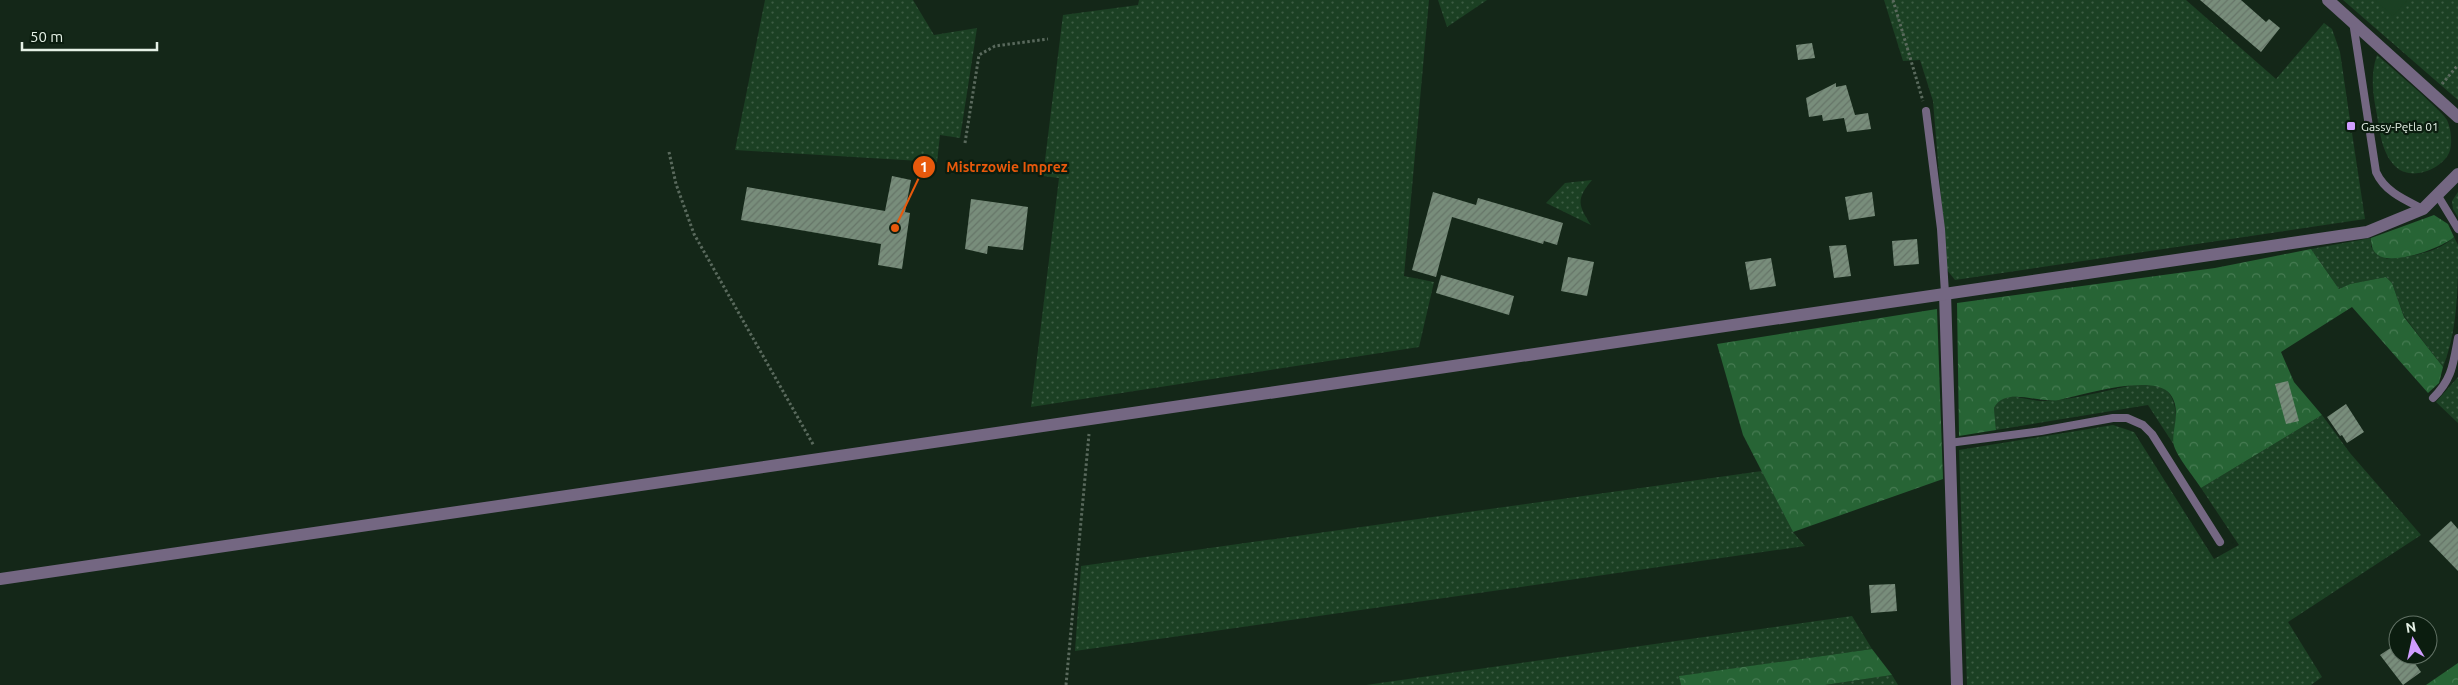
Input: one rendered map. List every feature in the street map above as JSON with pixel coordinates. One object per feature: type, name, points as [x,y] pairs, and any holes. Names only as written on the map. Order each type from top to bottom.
[{"type":"street","points":[[2328,0],[2458,117]]},
{"type":"street","points":[[0,579],[2367,232],[2423,209],[2458,174]]},
{"type":"street","points":[[1945,293],[1957,685]]},
{"type":"lane","points":[[2353,22],[2357,64],[2376,172],[2380,181],[2389,190],[2423,209]]},
{"type":"lane","points":[[1926,111],[1941,229],[1945,293]]},
{"type":"lane","points":[[2438,196],[2458,229]]},
{"type":"lane","points":[[2433,398],[2445,386],[2452,371],[2458,338]]},
{"type":"lane","points":[[1949,443],[2113,418],[2127,418],[2143,425],[2152,434],[2220,542]]},
{"type":"path","points":[[1893,0],[1926,111]]},
{"type":"path","points":[[965,143],[979,55],[995,46],[1048,39]]},
{"type":"path","points":[[2433,94],[2458,65]]},
{"type":"path","points":[[669,152],[676,184],[694,234],[821,459]]},
{"type":"path","points":[[1066,685],[1090,420]]},
{"type":"green space","points":[[765,0],[913,0],[934,35],[977,28],[960,138],[940,135],[937,162],[735,150]]},
{"type":"green space","points":[[1139,0],[1429,0],[1404,276],[1434,282],[1419,347],[1031,407],[1059,178],[1043,176],[1063,15],[1138,5]]},
{"type":"green space","points":[[1438,0],[1487,0],[1447,27]]},
{"type":"green space","points":[[1884,0],[2186,0],[2276,79],[2324,23],[2332,29],[2340,52],[2350,120],[2348,121],[2350,133],[2352,133],[2365,219],[1955,280],[1947,270],[1933,101],[1920,60],[1903,61]]},
{"type":"green space","points":[[2343,0],[2458,0],[2458,100],[2450,93]]},
{"type":"green space","points":[[2375,0],[2407,0],[2393,16]]},
{"type":"green space","points":[[2377,55],[2447,120],[2451,136],[2450,150],[2445,159],[2433,169],[2417,173],[2402,171],[2391,162],[2385,150],[2373,92],[2373,70]]},
{"type":"green space","points":[[1592,180],[1581,197],[1581,207],[1591,225],[1546,203],[1565,183]]},
{"type":"green space","points":[[2458,192],[2458,217],[2453,209],[2452,201]]},
{"type":"green space","points":[[2434,215],[2448,224],[2454,237],[2439,246],[2405,257],[2385,258],[2378,255],[2373,249],[2371,238]]},
{"type":"green space","points":[[2454,237],[2458,245],[2456,308],[2452,338],[2443,367],[2404,316],[2392,283],[2386,277],[2350,284],[2339,289],[2311,249],[2371,238],[2371,247],[2387,259],[2432,250]]},
{"type":"green space","points":[[2311,249],[2339,289],[2350,284],[2386,277],[2392,283],[2404,317],[2443,367],[2439,383],[2428,393],[2352,307],[2281,352],[2294,382],[2322,415],[2201,488],[2182,462],[2174,446],[2176,407],[2174,401],[2170,394],[2162,388],[2149,385],[2117,387],[2051,401],[2024,397],[2006,398],[1994,408],[1996,430],[1959,436],[1957,303],[2215,268]]},
{"type":"green space","points":[[1937,309],[1943,479],[1793,532],[1743,435],[1717,344]]},
{"type":"green space","points":[[2458,377],[2458,423],[2436,402]]},
{"type":"green space","points":[[2139,384],[2160,386],[2171,397],[2176,412],[2174,445],[2148,405],[1996,430],[1994,408],[1998,402],[2009,397],[2051,401]]},
{"type":"green space","points":[[2322,415],[2350,453],[2421,535],[2288,622],[2322,677],[2311,685],[1967,685],[1959,450],[2113,425],[2134,432],[2214,559],[2239,545],[2201,488]]},
{"type":"green space","points":[[1762,471],[1793,532],[1805,546],[1075,651],[1081,566]]},
{"type":"green space","points":[[1852,616],[1872,649],[1680,676],[1681,685],[1366,685]]},
{"type":"green space","points":[[1872,649],[1892,675],[1825,685],[1681,685],[1679,676]]},
{"type":"green space","points":[[2458,663],[2458,685],[2426,685]]},
{"type":"green space","points":[[1892,675],[1898,685],[1825,685]]},
{"type":"building","points":[[2200,0],[2241,0],[2266,22],[2269,19],[2280,28],[2261,52]]},
{"type":"building","points":[[1812,43],[1815,58],[1798,60],[1796,45]]},
{"type":"building","points":[[1836,83],[1836,87],[1846,85],[1855,115],[1868,113],[1871,129],[1847,132],[1844,118],[1823,121],[1822,115],[1809,117],[1806,98]]},
{"type":"building","points":[[892,176],[911,180],[905,212],[910,213],[902,269],[878,265],[881,244],[741,220],[747,187],[885,211]]},
{"type":"building","points":[[1433,192],[1476,205],[1478,198],[1563,223],[1557,245],[1544,241],[1543,244],[1452,217],[1436,277],[1412,270]]},
{"type":"building","points":[[1872,192],[1875,216],[1849,220],[1845,197]]},
{"type":"building","points":[[971,199],[1028,207],[1023,250],[988,246],[987,254],[965,249]]},
{"type":"building","points":[[1917,239],[1919,264],[1894,266],[1892,241]]},
{"type":"building","points":[[1846,245],[1851,276],[1834,278],[1829,246]]},
{"type":"building","points":[[1568,257],[1594,262],[1587,296],[1561,291]]},
{"type":"building","points":[[1771,258],[1776,286],[1750,290],[1745,262]]},
{"type":"building","points":[[1441,275],[1514,296],[1509,315],[1436,293]]},
{"type":"building","points":[[2288,381],[2299,421],[2286,424],[2275,384]]},
{"type":"building","points":[[2346,404],[2364,432],[2347,443],[2327,417]]},
{"type":"building","points":[[2451,521],[2458,529],[2458,571],[2429,541]]},
{"type":"building","points":[[1895,584],[1897,611],[1871,613],[1869,585]]},
{"type":"building","points":[[2388,650],[2388,665],[2416,665],[2421,672],[2403,685],[2380,655]]},
{"type":"place","name":"Gassy-Pętla 01","points":[[2351,126]]},
{"type":"place","name":"Mistrzowie Imprez","points":[[895,228]]}]
